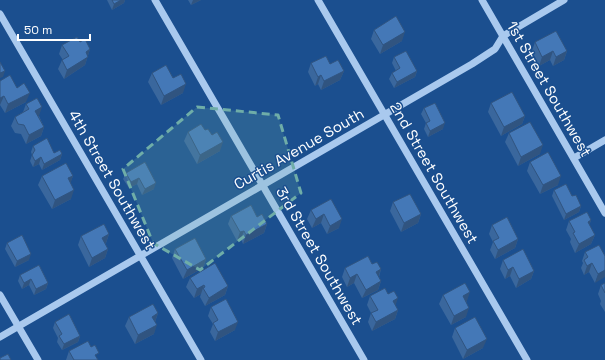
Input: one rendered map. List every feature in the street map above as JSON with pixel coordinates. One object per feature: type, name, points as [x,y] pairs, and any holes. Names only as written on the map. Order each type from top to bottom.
[{"type":"street","name":"3rd Street Southwest","points":[[155,0],[364,360]]},
{"type":"street","name":"2nd Street Southwest","points":[[318,0],[528,360]]},
{"type":"street","name":"1st Street Southwest","points":[[482,0],[605,213]]},
{"type":"street","name":"Curtis Avenue South","points":[[0,337],[472,64],[495,49],[503,36],[564,0]]},
{"type":"street","name":"4th Street Southwest","points":[[0,14],[201,360]]},
{"type":"street","points":[[574,158],[605,140]]},
{"type":"street","points":[[0,295],[38,360]]},
{"type":"highlighted area","points":[[197,107],[278,115],[301,193],[200,270],[153,243],[123,169]]},
{"type":"building","points":[[112,0],[121,0],[114,4]]},
{"type":"building","points":[[396,16],[405,32],[383,45],[374,30]]},
{"type":"building","points":[[556,31],[567,51],[556,57],[553,51],[542,57],[535,42]]},
{"type":"building","points":[[77,37],[80,42],[85,39],[90,49],[86,52],[88,57],[67,70],[62,60],[69,56],[62,45]]},
{"type":"building","points":[[406,51],[417,71],[397,82],[392,73],[400,68],[394,57]]},
{"type":"building","points":[[326,56],[330,64],[338,60],[344,71],[324,81],[321,75],[318,77],[311,63]]},
{"type":"building","points":[[0,62],[5,71],[0,73]]},
{"type":"building","points":[[166,65],[173,78],[181,74],[186,84],[164,96],[152,73]]},
{"type":"building","points":[[10,75],[17,88],[24,83],[30,93],[8,104],[4,96],[0,98],[0,81]]},
{"type":"building","points":[[512,92],[525,116],[504,127],[491,103]]},
{"type":"building","points":[[37,98],[42,107],[35,111],[44,127],[29,135],[24,125],[18,124],[15,117],[29,109],[26,104]]},
{"type":"building","points":[[435,103],[445,123],[430,131],[426,123],[430,121],[424,108]]},
{"type":"building","points":[[530,122],[543,145],[521,157],[509,133]]},
{"type":"building","points":[[201,124],[205,130],[208,129],[212,135],[217,132],[223,142],[200,155],[188,132]]},
{"type":"building","points":[[47,138],[54,153],[60,150],[62,154],[44,164],[41,157],[35,161],[32,155],[35,150],[33,146]]},
{"type":"building","points":[[548,152],[561,176],[543,185],[530,162]]},
{"type":"building","points":[[145,162],[156,183],[145,189],[139,178],[131,182],[126,173]]},
{"type":"building","points":[[66,163],[73,176],[68,178],[74,190],[55,200],[42,176]]},
{"type":"building","points":[[566,184],[572,196],[576,195],[581,206],[566,214],[554,190]]},
{"type":"building","points":[[410,194],[421,214],[404,223],[393,202]]},
{"type":"building","points":[[331,199],[342,219],[330,226],[324,214],[316,219],[311,210]]},
{"type":"building","points":[[251,205],[257,217],[262,214],[267,224],[246,235],[244,231],[240,232],[231,216]]},
{"type":"building","points":[[587,212],[591,220],[588,222],[595,235],[579,244],[569,221]]},
{"type":"building","points":[[507,217],[518,239],[498,250],[493,241],[499,238],[492,225]]},
{"type":"building","points":[[104,224],[109,234],[102,238],[108,249],[92,258],[81,236]]},
{"type":"building","points":[[22,235],[31,254],[17,261],[7,243]]},
{"type":"building","points":[[195,238],[206,259],[187,270],[175,249]]},
{"type":"building","points":[[599,245],[605,256],[605,270],[598,274],[592,263],[587,266],[584,260],[588,257],[585,252]]},
{"type":"building","points":[[523,249],[534,271],[519,279],[513,267],[508,270],[503,260]]},
{"type":"building","points":[[368,256],[372,264],[377,262],[381,269],[376,272],[381,281],[366,290],[357,274],[350,278],[345,268]]},
{"type":"building","points":[[215,263],[228,286],[209,298],[203,288],[205,287],[204,285],[197,289],[190,278]]},
{"type":"building","points":[[39,265],[48,283],[36,289],[31,279],[24,283],[20,275]]},
{"type":"building","points":[[465,283],[470,292],[463,296],[469,308],[454,316],[443,295]]},
{"type":"building","points":[[605,283],[605,293],[601,285]]},
{"type":"building","points":[[385,288],[388,294],[394,291],[398,298],[393,301],[398,310],[376,322],[371,313],[378,310],[370,296]]},
{"type":"building","points":[[226,299],[238,322],[218,332],[213,323],[218,320],[211,307]]},
{"type":"building","points":[[153,304],[158,313],[152,317],[157,325],[138,335],[129,317]]},
{"type":"building","points":[[69,314],[80,336],[64,344],[59,336],[62,334],[55,322]]},
{"type":"building","points":[[475,317],[487,339],[467,350],[455,328]]},
{"type":"building","points":[[88,341],[91,347],[95,345],[99,353],[95,355],[98,360],[74,360],[69,351]]},
{"type":"building","points":[[8,354],[11,360],[0,360],[0,358]]}]
